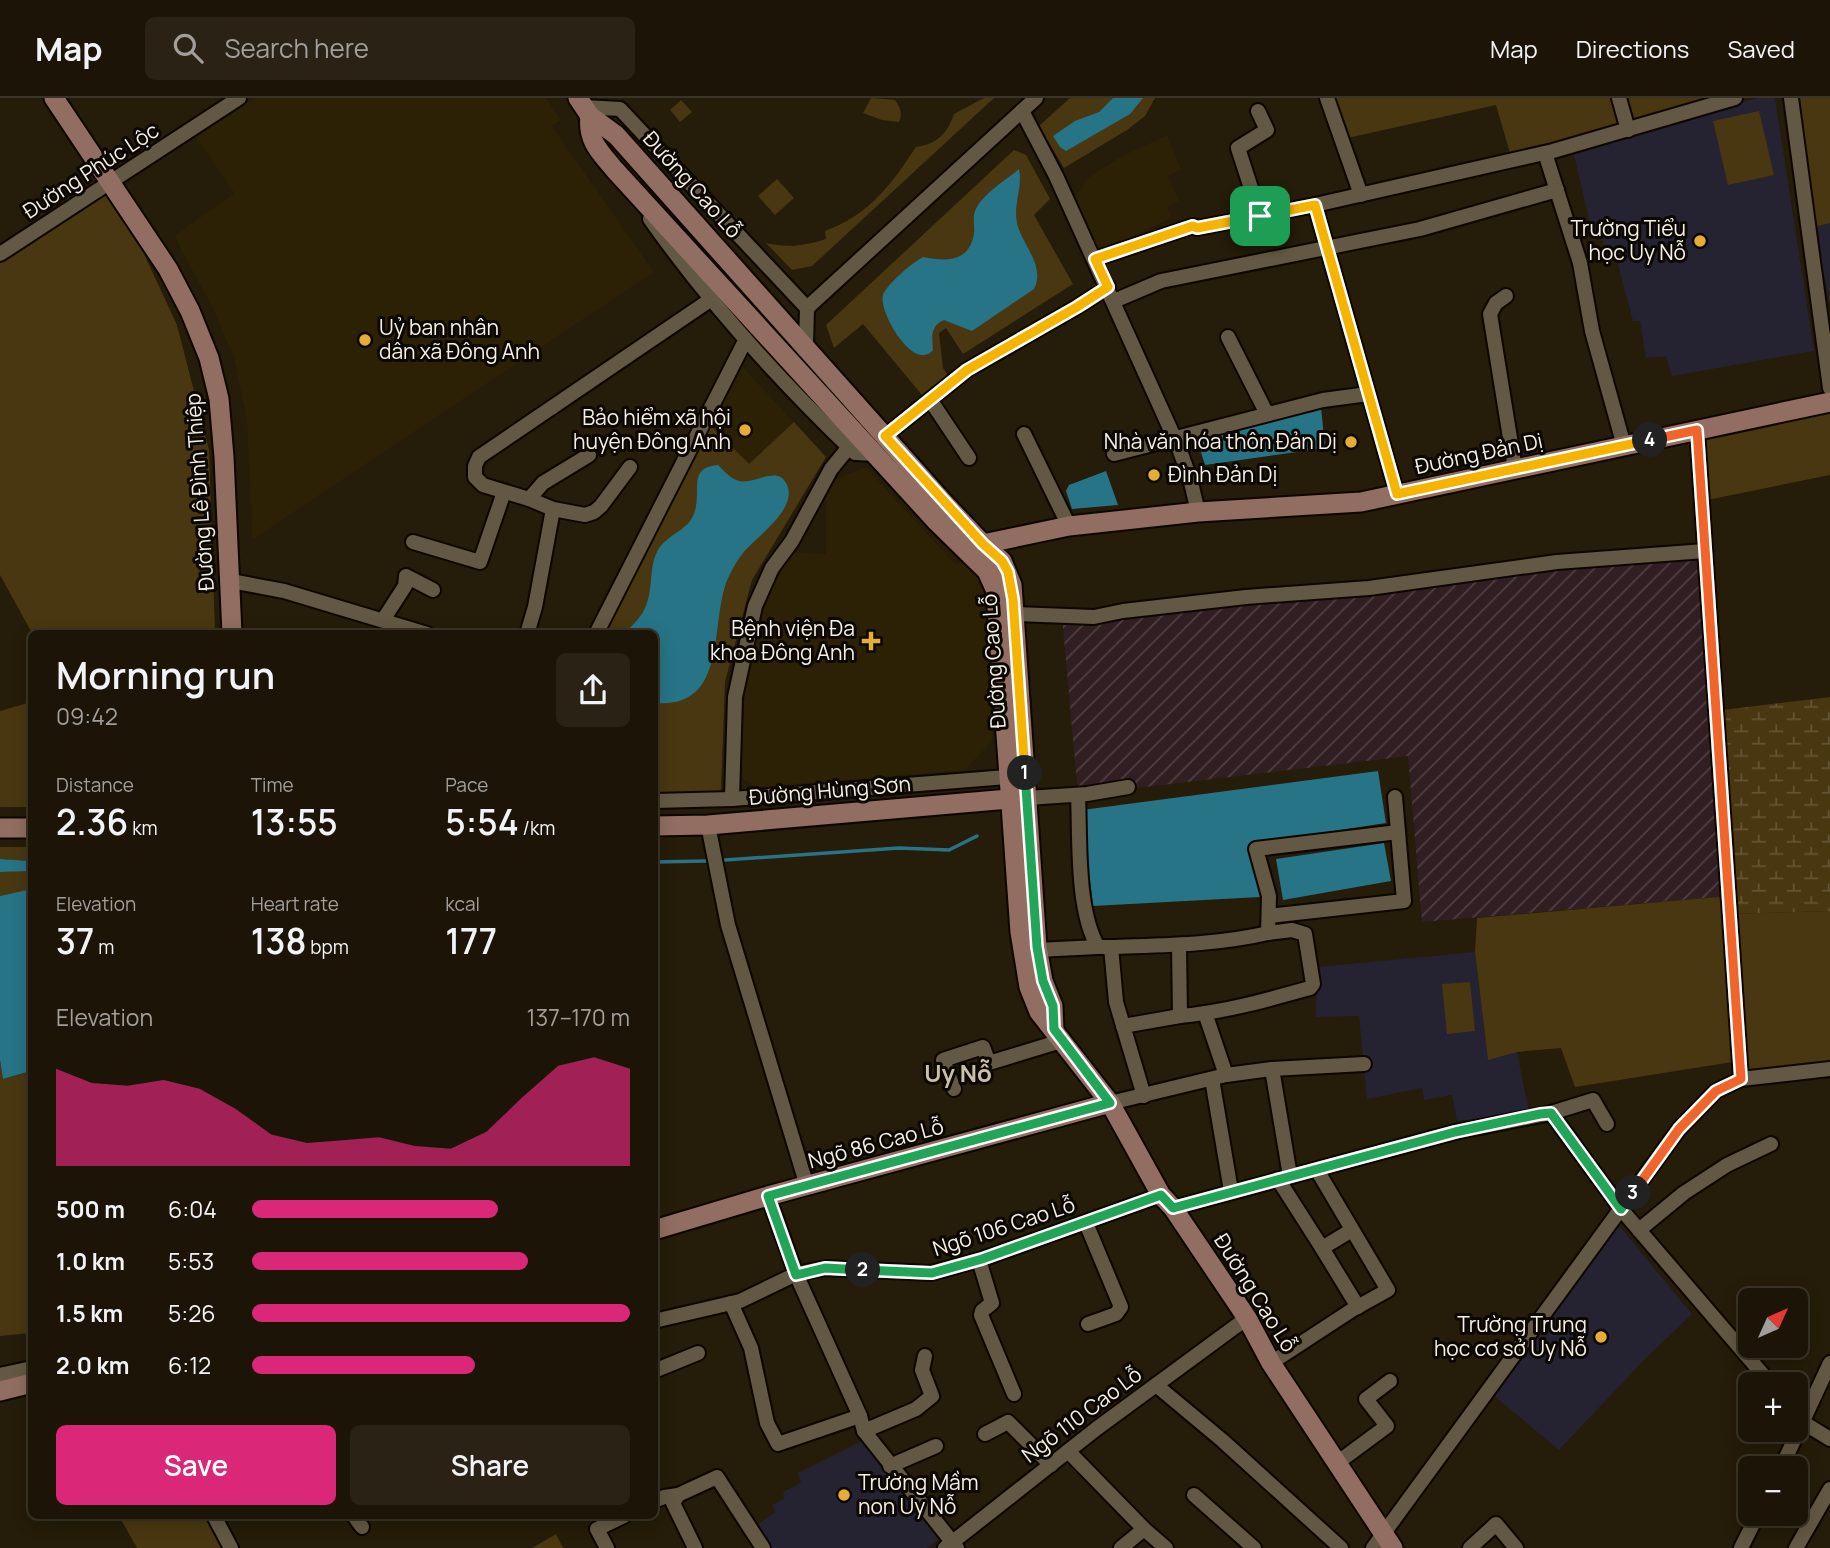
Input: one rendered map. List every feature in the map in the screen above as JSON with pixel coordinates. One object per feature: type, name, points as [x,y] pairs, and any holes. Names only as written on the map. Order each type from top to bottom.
[{"type":"main road","name":"Đường Lê Đình Thiệp","points":[[54,98],[168,268],[190,311],[209,358],[219,399],[232,630]]},
{"type":"main road","name":"Đường Cao Lỗ","points":[[584,107],[592,143],[794,379],[881,445]]},
{"type":"main road","name":"Đường Cao Lỗ","points":[[584,107],[616,135],[806,345],[881,445],[976,549],[996,591],[1007,777],[1018,798],[1037,950],[1043,981],[1053,1006],[1057,1035]]},
{"type":"main road","name":"Đường Đản Dị","points":[[976,549],[1069,526],[1198,512],[1361,502],[1830,402]]},
{"type":"main road","name":"Đường Cao Lỗ","points":[[976,549],[1002,561],[1012,584],[1023,960],[1029,987],[1039,1012],[1110,1103],[1167,1202],[1247,1318],[1271,1363],[1337,1464],[1383,1543]]},
{"type":"main road","name":"Đường Hùng Sơn","points":[[658,826],[708,825],[1018,798]]},
{"type":"main road","points":[[0,828],[28,828]]},
{"type":"main road","name":"Ngõ 86 Cao Lỗ","points":[[658,1229],[768,1196],[1110,1103]]},
{"type":"main road","points":[[0,1391],[28,1384]]},
{"type":"street","points":[[209,98],[219,112]]},
{"type":"street","name":"Đường Phúc Lộc","points":[[0,254],[239,98]]},
{"type":"street","points":[[807,308],[1036,98]]},
{"type":"street","points":[[1327,98],[1361,195]]},
{"type":"street","points":[[1619,98],[1628,130]]},
{"type":"street","points":[[1095,259],[1193,226],[1197,228],[1315,205],[1545,153],[1735,98]]},
{"type":"street","points":[[1791,98],[1830,388]]},
{"type":"street","points":[[584,107],[620,109],[807,308],[806,345]]},
{"type":"street","points":[[1022,111],[1095,259],[1176,441],[1190,478],[1198,512]]},
{"type":"street","points":[[1258,111],[1268,130],[1238,148],[1260,216]]},
{"type":"street","points":[[1545,153],[1580,263],[1592,331],[1624,446]]},
{"type":"street","points":[[614,169],[710,300],[745,341],[794,379],[855,453],[881,445],[967,370],[1077,307],[1111,294],[1161,281],[1420,229],[1557,190]]},
{"type":"street","points":[[1315,205],[1397,494]]},
{"type":"street","points":[[1506,296],[1496,303],[1490,314],[1515,469]]},
{"type":"street","points":[[630,467],[594,512],[585,515],[553,509],[483,485],[475,477],[475,466],[479,457],[710,300]]},
{"type":"street","points":[[1228,337],[1267,414]]},
{"type":"street","points":[[598,630],[745,341]]},
{"type":"street","points":[[1114,454],[1176,441],[1323,400],[1368,394]]},
{"type":"street","points":[[931,401],[969,458]]},
{"type":"street","points":[[1697,430],[1741,1079]]},
{"type":"street","points":[[1024,435],[1069,526]]},
{"type":"street","points":[[732,799],[735,697],[755,606],[772,568],[792,541],[831,469],[849,447]]},
{"type":"street","points":[[529,499],[543,483],[589,455]]},
{"type":"street","points":[[413,542],[480,562],[504,492]]},
{"type":"street","points":[[528,630],[553,509]]},
{"type":"street","points":[[1014,614],[1094,617],[1123,611],[1246,597],[1369,588],[1557,562],[1705,551]]},
{"type":"street","points":[[383,620],[405,586],[406,576],[433,590]]},
{"type":"street","points":[[230,581],[284,591],[414,630]]},
{"type":"street","points":[[658,801],[732,799],[1007,777]]},
{"type":"street","points":[[1018,798],[1128,787]]},
{"type":"street","points":[[1078,794],[1082,890],[1088,929],[1104,947],[1116,1002],[1144,1096]]},
{"type":"street","points":[[1269,916],[1404,901],[1395,797]]},
{"type":"street","points":[[708,825],[728,925],[807,1186]]},
{"type":"street","points":[[1268,933],[1269,896],[1256,849],[1398,832]]},
{"type":"street","points":[[1037,950],[1179,945],[1292,930],[1305,934],[1313,984],[1310,988],[1243,1007],[1123,1026]]},
{"type":"street","points":[[1179,945],[1180,1016]]},
{"type":"street","points":[[1205,1013],[1219,1077],[1231,1191]]},
{"type":"street","points":[[954,1089],[943,1060],[983,1047],[989,1063],[1057,1035]]},
{"type":"street","points":[[1110,1103],[1219,1077],[1272,1069],[1364,1064]]},
{"type":"street","points":[[1272,1069],[1284,1178],[1358,1307]]},
{"type":"street","points":[[1383,1543],[1679,1129],[1716,1091],[1741,1079],[1830,1069]]},
{"type":"street","name":"Ngõ 106 Cao Lỗ","points":[[658,1320],[731,1303],[796,1275],[825,1268],[932,1273],[1086,1223],[1167,1202],[1231,1191],[1455,1132],[1551,1113],[1593,1100],[1607,1124]]},
{"type":"street","points":[[1551,1113],[1621,1209],[1761,1372]]},
{"type":"street","points":[[1639,1230],[1684,1193],[1716,1172],[1771,1144]]},
{"type":"street","points":[[1271,1363],[1388,1290],[1317,1170]]},
{"type":"street","points":[[768,1196],[796,1275],[860,1416],[864,1431],[951,1546]]},
{"type":"street","points":[[1086,1223],[1121,1307],[1116,1314],[1088,1324]]},
{"type":"street","points":[[1322,1248],[1352,1230]]},
{"type":"street","points":[[979,1259],[992,1303],[981,1315],[1014,1394]]},
{"type":"street","points":[[731,1303],[751,1348],[767,1423],[778,1444],[860,1416]]},
{"type":"street","name":"Ngõ 110 Cao Lỗ","points":[[951,1546],[1068,1451],[1247,1318]]},
{"type":"street","points":[[658,1369],[698,1353]]},
{"type":"street","points":[[864,1431],[916,1409],[932,1396],[922,1370],[925,1356]]},
{"type":"street","points":[[1808,1403],[1830,1363]]},
{"type":"street","points":[[0,1375],[28,1369]]},
{"type":"street","points":[[1337,1464],[1387,1426],[1366,1399],[1390,1381]]},
{"type":"street","points":[[1156,1385],[1223,1441],[1341,1548]]},
{"type":"street","points":[[985,1434],[1008,1422],[1051,1465]]},
{"type":"street","points":[[1808,1423],[1830,1439]]},
{"type":"street","points":[[890,1466],[936,1446]]},
{"type":"street","points":[[1068,1451],[1144,1529],[1167,1548]]},
{"type":"street","points":[[658,1499],[678,1495],[717,1477],[763,1548]]},
{"type":"street","points":[[1796,1548],[1830,1489]]},
{"type":"street","points":[[1194,1494],[1254,1548]]},
{"type":"street","points":[[678,1495],[673,1503],[695,1548]]},
{"type":"street","points":[[216,1519],[231,1548]]},
{"type":"street","points":[[607,1548],[597,1529],[618,1519]]},
{"type":"street","points":[[1470,1548],[1496,1524],[1516,1548]]},
{"type":"street","points":[[1741,1548],[1752,1526]]},
{"type":"street","points":[[1121,1548],[1144,1529]]},
{"type":"shaded area","points":[[254,98],[546,98],[561,120],[552,126],[654,272],[252,540],[247,421],[234,358],[213,309],[174,236],[234,193],[195,136]]},
{"type":"shaded area","name":"Trường Tiểu học Uy Nỗ","points":[[1757,98],[1775,98],[1814,351],[1672,376],[1666,356],[1646,358],[1640,321],[1633,321],[1614,249],[1605,250],[1600,231],[1592,232],[1573,151]]},
{"type":"shaded area","points":[[1167,135],[1181,170],[1168,176],[1179,201],[1167,207],[1172,218],[1099,252],[1074,199],[1088,178],[1120,157]]},
{"type":"shaded area","points":[[1830,223],[1830,304],[1814,227]]},
{"type":"shaded area","points":[[739,363],[794,422],[749,465],[708,423]]},
{"type":"shaded area","name":"Bệnh viện Đa khoa Đông Anh","points":[[866,467],[955,564],[968,564],[982,579],[991,662],[992,741],[965,770],[756,787],[739,776],[746,672],[764,599],[787,552],[826,554],[826,487],[829,482]]},
{"type":"shaded area","points":[[1705,551],[1729,896],[1422,922],[1408,756],[1078,795],[1062,616]]},
{"type":"shaded area","points":[[1475,952],[1488,1059],[1517,1052],[1529,1112],[1457,1121],[1452,1095],[1424,1100],[1422,1088],[1367,1099],[1359,1016],[1316,1017],[1317,967]]},
{"type":"shaded area","name":"Trường Trung học cơ sở Uy Nỗ","points":[[1617,1223],[1692,1314],[1644,1360],[1559,1450],[1493,1395]]},
{"type":"shaded area","name":"Trường Mầm non Uy Nỗ","points":[[862,1441],[939,1539],[927,1548],[769,1548],[756,1526],[775,1512],[772,1505],[784,1499],[783,1492],[801,1483],[798,1473]]},
{"type":"green space","points":[[871,98],[895,100],[901,116],[899,122],[882,120],[863,113]]},
{"type":"green space","points":[[984,98],[994,98],[812,266],[792,270],[766,243],[796,246],[826,239],[825,231],[854,216],[878,197],[916,147],[935,141],[948,127],[954,114]]},
{"type":"green space","points":[[1070,98],[1155,98],[1145,116],[1127,130],[1064,168],[1039,126]]},
{"type":"green space","points":[[1327,98],[1734,98],[1512,160],[1496,105],[1343,139]]},
{"type":"green space","points":[[1791,98],[1830,98],[1830,223],[1814,227]]},
{"type":"green space","points":[[681,100],[692,112],[680,122],[670,110]]},
{"type":"green space","points":[[1759,111],[1774,175],[1728,185],[1713,121]]},
{"type":"green space","points":[[1014,150],[1026,155],[1050,199],[1034,215],[1073,284],[963,354],[946,328],[939,333],[943,368],[949,377],[922,395],[863,324],[834,348],[826,325]]},
{"type":"green space","points":[[777,179],[794,198],[775,215],[758,196]]},
{"type":"green space","points":[[111,183],[177,325],[209,450],[215,630],[30,630],[0,575],[0,255]]},
{"type":"green space","points":[[1830,402],[1830,475],[1702,501],[1697,430]]},
{"type":"green space","points":[[794,422],[826,457],[752,580],[725,682],[721,792],[658,795],[658,630],[605,630],[708,423],[749,464]]},
{"type":"green space","points":[[1830,697],[1830,911],[1730,914],[1715,711]]},
{"type":"green space","points":[[28,703],[28,807],[0,807],[0,711]]},
{"type":"green space","points":[[0,847],[28,847],[28,861],[0,859]]},
{"type":"green space","points":[[28,871],[28,890],[0,896],[0,872]]},
{"type":"green space","points":[[1729,896],[1730,914],[1830,911],[1830,1065],[1741,1079],[1739,1061],[1575,1087],[1561,1048],[1517,1052],[1488,1060],[1475,952],[1477,918]]},
{"type":"green space","points":[[1470,982],[1475,1031],[1447,1034],[1442,984]]},
{"type":"green space","points":[[0,1060],[3,1079],[28,1072],[28,1333],[0,1336]]},
{"type":"green space","points":[[121,1519],[214,1519],[229,1548],[137,1548]]},
{"type":"green space","points":[[556,1534],[563,1548],[532,1548]]},
{"type":"water","points":[[1113,98],[1143,98],[1130,114],[1066,151],[1060,147],[1053,136],[1075,121],[1099,112]]},
{"type":"water","points":[[1019,169],[1016,216],[1037,272],[1034,289],[972,331],[944,320],[939,322],[933,332],[933,350],[925,355],[916,354],[899,338],[886,314],[883,303],[885,291],[900,274],[923,257],[946,259],[965,252],[973,238],[975,211],[989,193]]},
{"type":"water","points":[[1321,407],[1325,448],[1205,465],[1198,443],[1200,437]]},
{"type":"water","points":[[718,465],[730,477],[739,481],[778,476],[787,485],[787,504],[774,522],[749,546],[729,576],[723,594],[713,658],[706,677],[696,692],[679,701],[658,703],[658,630],[628,630],[645,608],[658,550],[690,521],[696,507],[698,476],[708,467]]},
{"type":"water","points":[[1106,471],[1118,505],[1072,509],[1066,491],[1069,485]]},
{"type":"water","points":[[1378,771],[1386,823],[1249,844],[1260,897],[1093,906],[1082,810]]},
{"type":"water","points":[[1384,843],[1391,881],[1283,900],[1276,859]]},
{"type":"water","points":[[0,859],[28,861],[28,871],[0,872]]},
{"type":"water","points":[[28,890],[28,1072],[3,1079],[0,1060],[0,896]]},
{"type":"waterway","points":[[725,860],[899,848],[949,850],[977,836]]},
{"type":"waterway","points":[[658,862],[706,861]]},
{"type":"place","name":"Trường Tiểu học Uy Nỗ","points":[[1700,241]]},
{"type":"place","name":"Uỷ ban nhân dân xã Đông Anh","points":[[365,340]]},
{"type":"place","name":"Bảo hiểm xã hội huyện Đông Anh","points":[[745,430]]},
{"type":"place","name":"Nhà văn hóa thôn Đản Dị","points":[[1351,442]]},
{"type":"place","name":"Đình Đản Dị","points":[[1154,475]]},
{"type":"place","name":"Bệnh viện Đa khoa Đông Anh","points":[[871,641]]},
{"type":"place","name":"Trường Trung học cơ sở Uy Nỗ","points":[[1601,1337]]},
{"type":"place","name":"Trường Mầm non Uy Nỗ","points":[[844,1495]]},
{"type":"district","name":"Uy Nỗ","points":[[958,1074]]},
{"type":"route","points":[[1315,205],[1397,494],[1697,430],[1741,1079],[1716,1091],[1679,1129],[1621,1209],[1551,1113],[1455,1132],[1173,1208],[1161,1195],[1063,1232],[932,1273],[825,1268],[796,1275],[768,1196],[1110,1103],[1054,1029],[1053,1006],[1043,981],[1039,961],[1012,584],[1008,572],[1002,561],[945,504],[885,436],[967,370],[1108,287],[1095,259],[1193,226],[1197,228],[1260,216],[1315,205]]}]
